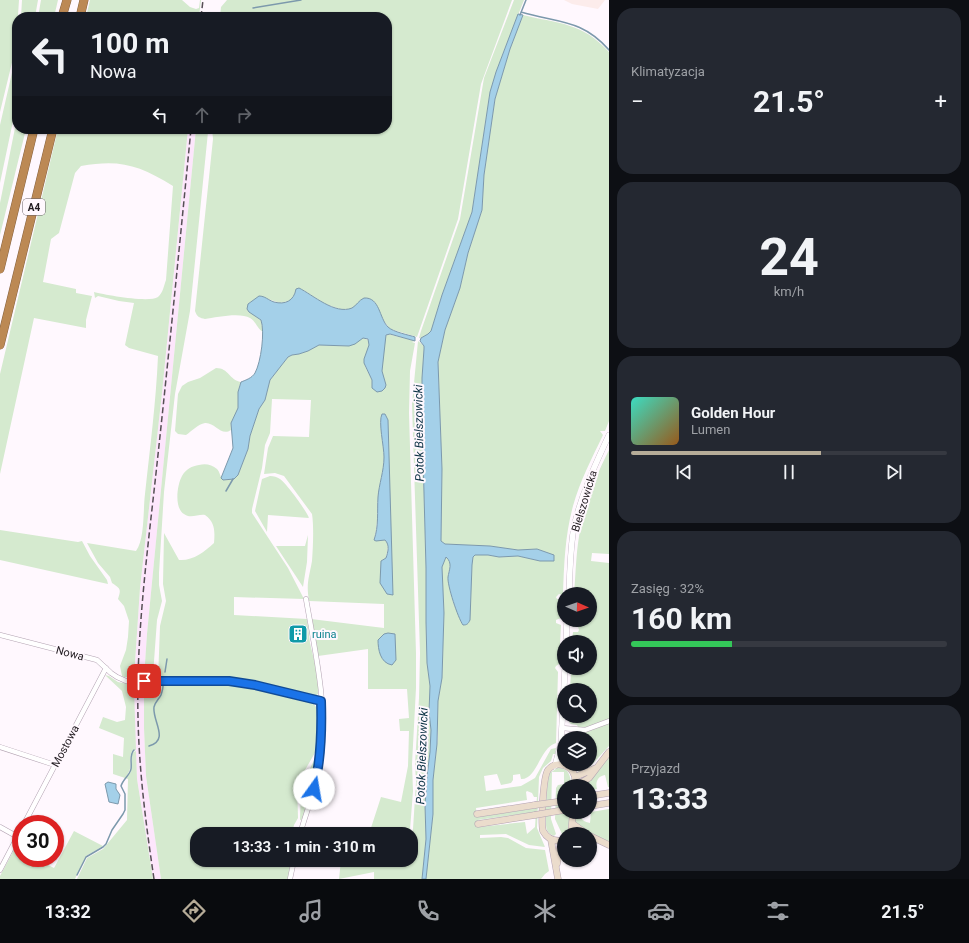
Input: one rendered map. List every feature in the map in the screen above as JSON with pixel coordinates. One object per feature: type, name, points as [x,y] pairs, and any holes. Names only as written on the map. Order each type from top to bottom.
[{"type":"highway","points":[[63,12],[67,0]]},
{"type":"highway","points":[[81,12],[84,0]]},
{"type":"highway","name":"A4","points":[[0,269],[33,134]]},
{"type":"highway","name":"A4","points":[[0,345],[52,134]]},
{"type":"main road","points":[[597,767],[609,752]]},
{"type":"main road","points":[[555,766],[548,770],[545,777],[542,826],[544,833],[551,840],[558,879]]},
{"type":"main road","points":[[571,771],[575,777],[589,771]]},
{"type":"main road","points":[[587,779],[594,771]]},
{"type":"main road","points":[[597,795],[609,793]]},
{"type":"main road","points":[[477,814],[557,802]]},
{"type":"main road","points":[[597,805],[609,803]]},
{"type":"main road","points":[[478,824],[557,811]]},
{"type":"main road","points":[[573,819],[573,827]]},
{"type":"main road","points":[[573,824],[577,827]]},
{"type":"main road","points":[[597,839],[609,845]]},
{"type":"main road","points":[[551,840],[557,840]]},
{"type":"street","name":"Bielszowicka","points":[[569,587],[572,543],[578,512],[584,492],[609,435]]},
{"type":"street","points":[[302,827],[312,798],[320,763],[321,747],[320,676],[306,599]]},
{"type":"street","name":"Nowa","points":[[0,635],[98,660],[111,674],[126,680],[135,681]]},
{"type":"street","name":"Mostowa","points":[[29,815],[106,668]]},
{"type":"street","points":[[562,731],[565,675]]},
{"type":"street","points":[[144,681],[229,681],[255,685],[321,701]]},
{"type":"street","points":[[562,728],[585,730],[609,721]]},
{"type":"street","points":[[0,747],[54,765]]},
{"type":"street","points":[[555,766],[557,758]]},
{"type":"street","points":[[0,827],[12,834]]},
{"type":"street","points":[[0,870],[12,848]]},
{"type":"street","points":[[290,879],[293,867]]},
{"type":"shaded area","points":[[564,0],[605,0],[598,9],[572,4]]},
{"type":"shaded area","points":[[188,134],[196,134],[144,678],[146,776],[161,879],[153,879],[137,779],[134,728],[134,677],[140,588],[162,393]]},
{"type":"green space","points":[[0,0],[19,0],[18,12],[12,12],[12,62],[0,112]]},
{"type":"green space","points":[[22,0],[38,0],[36,12],[21,12]]},
{"type":"green space","points":[[41,0],[58,0],[55,12],[39,12]]},
{"type":"green space","points":[[90,0],[182,0],[190,7],[196,9],[199,8],[201,0],[200,12],[87,12]]},
{"type":"green space","points":[[227,0],[512,0],[481,84],[458,219],[417,337],[390,329],[381,317],[375,302],[350,309],[340,309],[325,304],[303,290],[295,294],[293,299],[289,301],[280,303],[268,299],[252,301],[248,304],[255,316],[261,320],[263,332],[252,319],[246,316],[241,315],[205,319],[200,318],[197,315],[195,311],[212,134],[392,134],[392,12],[220,12],[221,7]]},
{"type":"green space","points":[[514,0],[524,0],[503,53],[490,92],[472,212],[442,295],[431,331],[419,338],[460,219],[484,78]]},
{"type":"green space","points":[[523,15],[579,29],[599,42],[609,52],[609,421],[605,431],[600,431],[603,435],[583,479],[573,506],[564,561],[563,587],[557,587],[556,623],[557,627],[561,627],[560,635],[557,635],[557,665],[555,668],[558,675],[556,743],[546,750],[535,769],[526,778],[521,779],[520,774],[513,775],[513,780],[511,783],[501,785],[497,774],[484,776],[486,791],[521,786],[535,778],[551,749],[556,748],[555,754],[553,754],[551,761],[543,768],[539,777],[537,828],[545,847],[529,845],[506,834],[480,835],[480,838],[508,838],[526,848],[545,850],[549,871],[541,879],[426,879],[433,814],[433,780],[438,737],[438,701],[442,678],[444,613],[442,567],[446,557],[450,562],[448,580],[454,604],[461,622],[468,623],[470,615],[472,565],[473,557],[475,555],[499,557],[518,556],[540,561],[554,560],[554,555],[537,549],[518,550],[490,546],[445,544],[441,541],[442,469],[438,362],[445,330],[460,288],[468,253],[482,210],[484,175],[495,99],[510,49]],"holes":[[[526,792],[532,793],[534,797],[537,797],[536,808],[477,817],[476,808],[527,800]],[[536,812],[535,827],[527,834],[525,822],[479,827],[478,820]]]},
{"type":"green space","points":[[12,73],[12,126],[0,183],[0,125]]},
{"type":"green space","points":[[14,134],[25,134],[0,235],[0,203]]},
{"type":"green space","points":[[57,134],[188,134],[162,393],[140,588],[134,677],[122,676],[120,666],[126,650],[129,621],[124,606],[118,599],[120,590],[112,583],[110,577],[98,563],[87,543],[136,551],[139,546],[143,524],[158,356],[129,348],[125,345],[134,303],[98,296],[95,298],[94,292],[137,299],[153,299],[160,295],[166,280],[173,186],[150,173],[118,164],[107,163],[81,166],[75,173],[59,233],[51,239],[43,282],[76,289],[76,293],[92,296],[86,320],[86,328],[34,318],[0,474],[0,374]]},
{"type":"green space","points":[[196,134],[208,134],[190,311],[175,394],[164,492],[159,573],[159,585],[162,601],[157,620],[153,675],[150,679],[144,678]]},
{"type":"green space","points":[[388,334],[415,341],[412,342],[415,343],[410,371],[409,413],[416,653],[416,688],[412,764],[413,791],[410,827],[371,827],[381,797],[401,802],[408,766],[409,731],[400,731],[399,719],[409,718],[407,689],[368,689],[368,649],[318,656],[311,619],[384,628],[384,604],[309,601],[308,585],[313,543],[312,514],[284,476],[275,473],[264,474],[268,448],[273,436],[309,437],[311,400],[272,399],[270,433],[265,445],[262,468],[252,509],[252,513],[288,568],[304,599],[234,597],[234,615],[307,619],[310,643],[318,676],[318,694],[313,697],[248,680],[215,678],[158,680],[160,626],[166,601],[163,584],[164,533],[179,560],[194,557],[202,553],[214,543],[214,527],[211,521],[205,515],[186,515],[179,507],[177,496],[180,480],[184,474],[187,470],[196,465],[206,464],[217,469],[223,480],[234,479],[238,475],[248,449],[250,436],[259,409],[265,400],[270,380],[288,357],[308,351],[319,345],[349,346],[363,338],[368,340],[369,345],[365,366],[372,380],[373,388],[382,391],[385,385],[382,373],[385,337]],"holes":[[[382,414],[385,414],[388,420],[390,595],[381,576],[381,561],[386,558],[388,547],[387,542],[385,540],[374,540],[384,462],[381,428]]]},
{"type":"green space","points":[[418,341],[424,346],[422,418],[427,663],[430,686],[429,712],[431,730],[425,805],[426,839],[422,879],[374,879],[374,872],[339,879],[340,867],[418,867],[418,827],[413,827],[420,653],[412,404]]},
{"type":"green space","points":[[216,368],[224,370],[234,379],[241,382],[239,389],[239,405],[231,424],[231,430],[224,432],[209,423],[205,423],[197,426],[186,435],[178,434],[175,431],[178,394],[182,386],[188,382],[200,378]]},
{"type":"green space","points":[[609,450],[609,554],[592,553],[591,561],[609,563],[609,719],[586,728],[578,727],[577,725],[570,723],[597,723],[597,683],[570,683],[571,675],[597,675],[597,635],[573,635],[573,632],[578,632],[578,627],[597,627],[597,587],[574,587],[579,534],[583,516],[596,477]]},
{"type":"green space","points":[[270,476],[277,477],[283,481],[300,503],[309,518],[268,515],[267,532],[255,511],[262,479]]},
{"type":"green space","points":[[0,530],[78,542],[82,541],[90,556],[107,580],[108,584],[0,560]]},
{"type":"green space","points":[[308,535],[307,562],[303,587],[276,546],[305,546]]},
{"type":"green space","points":[[105,675],[134,688],[136,750],[132,751],[130,758],[130,770],[125,778],[113,774],[113,754],[123,757],[124,738],[99,728],[103,717],[117,722],[125,720],[126,707],[122,691]]},
{"type":"green space","points":[[228,683],[254,687],[313,703],[319,711],[319,743],[297,784],[298,818],[294,827],[190,827],[190,867],[291,867],[289,879],[161,879],[146,776],[144,684]]},
{"type":"green space","points":[[609,723],[609,746],[597,759],[597,731],[588,731]]},
{"type":"green space","points":[[136,751],[137,779],[153,879],[77,879],[87,858],[103,849],[127,820],[128,779],[125,778],[131,772],[132,754]]},
{"type":"green space","points":[[318,752],[316,769],[303,819],[300,820],[301,787]]},
{"type":"green space","points":[[609,757],[609,787],[605,775],[597,782],[597,779],[590,779],[595,775]]},
{"type":"green space","points":[[557,768],[557,771],[567,771],[570,776],[570,779],[564,779],[564,772],[552,772],[551,819],[556,834],[554,836],[548,832],[546,826],[546,802],[550,773]]},
{"type":"green space","points":[[557,786],[557,819],[569,819],[568,827],[559,827],[555,819]]},
{"type":"green space","points":[[609,809],[609,842],[597,837],[597,827],[581,827],[575,822],[575,819],[582,819],[590,823],[590,819],[597,819],[597,811]]},
{"type":"green space","points":[[74,831],[103,846],[86,856],[75,879],[0,879],[0,876],[12,854],[12,867],[54,868],[64,867],[64,850]]},
{"type":"water","points":[[518,14],[523,15],[510,49],[495,99],[484,175],[482,210],[468,253],[460,288],[445,330],[438,362],[442,469],[441,541],[445,544],[490,546],[518,550],[537,549],[554,555],[554,561],[540,561],[518,556],[499,557],[475,555],[473,557],[472,565],[470,620],[466,625],[463,625],[449,587],[448,577],[450,564],[446,557],[442,567],[444,613],[442,678],[438,701],[437,744],[433,780],[433,814],[426,879],[422,879],[426,839],[425,805],[431,730],[429,712],[430,686],[427,663],[422,418],[424,346],[420,341],[421,338],[431,331],[442,295],[472,212],[490,92]]},
{"type":"water","points":[[299,288],[331,307],[339,309],[352,308],[362,299],[369,299],[376,304],[385,323],[390,329],[415,337],[415,341],[390,334],[386,335],[382,371],[386,385],[382,391],[377,392],[372,388],[372,380],[364,363],[369,345],[368,339],[363,338],[355,344],[349,346],[319,345],[308,351],[288,357],[270,380],[265,400],[259,409],[250,436],[248,449],[238,475],[234,479],[223,480],[221,478],[233,448],[231,423],[238,408],[238,392],[241,382],[251,378],[254,375],[259,362],[262,347],[263,332],[261,320],[249,312],[247,309],[248,304],[259,296],[274,302],[282,303],[291,299],[296,289]]},
{"type":"water","points":[[382,414],[385,414],[388,420],[393,595],[387,594],[380,583],[381,561],[386,558],[388,544],[385,540],[374,540],[376,535],[379,492],[384,462],[381,423]]},
{"type":"water","points":[[384,634],[395,634],[396,660],[392,665],[388,664],[382,659],[378,647],[378,640]]},
{"type":"water","points":[[108,782],[116,784],[116,789],[120,795],[118,804],[109,802],[105,784]]},
{"type":"waterway","points":[[253,8],[301,0]]},
{"type":"waterway","name":"Potok Bielszowicki","points":[[520,15],[526,0]]},
{"type":"waterway","points":[[521,12],[579,27],[599,40],[609,50]]},
{"type":"waterway","points":[[226,491],[233,479]]},
{"type":"waterway","points":[[165,672],[167,659]]},
{"type":"waterway","points":[[149,746],[155,743],[159,735],[154,707],[161,695],[163,686]]},
{"type":"waterway","points":[[77,875],[86,857],[106,844],[112,830],[125,810],[125,794],[121,786],[130,771],[131,756],[134,750]]},
{"type":"railway","points":[[202,12],[203,0]]},
{"type":"railway","points":[[154,879],[141,778],[138,717],[139,654],[147,559],[191,134]]},
{"type":"place","name":"ruina","points":[[298,634]]},
{"type":"route","points":[[144,681],[229,681],[255,685],[321,701],[322,718],[320,763],[314,789]]}]
